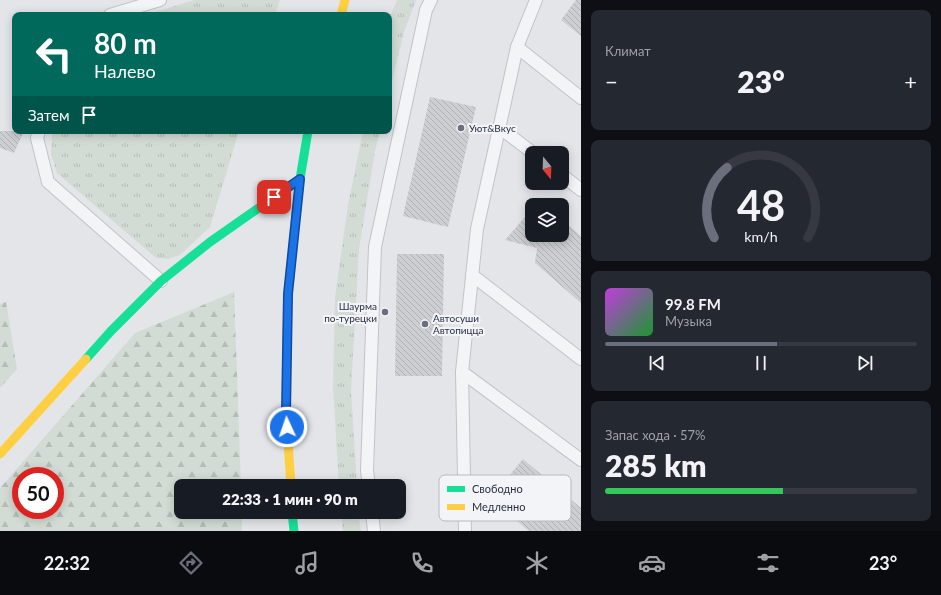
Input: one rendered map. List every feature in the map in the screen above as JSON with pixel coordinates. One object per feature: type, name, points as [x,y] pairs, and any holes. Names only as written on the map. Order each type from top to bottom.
[{"type":"street","points":[[342,12],[345,0]]},
{"type":"street","points":[[291,479],[286,412],[288,294],[300,179],[308,134]]},
{"type":"street","points":[[0,454],[111,331],[161,281],[210,242],[300,179]]},
{"type":"street","points":[[293,519],[294,531]]},
{"type":"lane","points":[[120,12],[160,0]]},
{"type":"lane","points":[[368,479],[367,471],[375,247],[426,10],[431,0]]},
{"type":"lane","points":[[464,475],[462,372],[477,229],[517,47],[536,0]]},
{"type":"lane","points":[[517,47],[581,98]]},
{"type":"lane","points":[[500,128],[525,147]]},
{"type":"lane","points":[[38,134],[37,138],[48,182],[161,281]]},
{"type":"lane","points":[[569,181],[581,190]]},
{"type":"lane","points":[[472,275],[581,359]]},
{"type":"lane","points":[[462,372],[581,460]]},
{"type":"lane","points":[[373,519],[374,531]]},
{"type":"lane","points":[[465,521],[465,531]]},
{"type":"green space","points":[[194,0],[280,0],[276,12],[156,12]]},
{"type":"green space","points":[[397,0],[416,0],[404,32],[392,81],[392,12]]},
{"type":"green space","points":[[52,134],[238,134],[210,227],[180,255],[168,259],[156,258],[57,173],[51,154]]},
{"type":"green space","points":[[362,134],[379,134],[375,151],[359,249],[351,391],[357,479],[339,479],[333,387],[335,297],[348,205]]},
{"type":"green space","points":[[234,292],[241,479],[174,479],[174,519],[242,519],[242,531],[0,531],[0,488],[12,474],[12,519],[64,519],[64,467],[18,467],[135,333]]},
{"type":"green space","points":[[6,302],[17,369],[0,388],[0,304]]},
{"type":"green space","points":[[342,519],[359,519],[361,531],[343,531]]},
{"type":"building","points":[[576,0],[581,0],[581,36],[561,20]]},
{"type":"building","points":[[430,97],[476,107],[448,227],[403,216]]},
{"type":"building","points":[[0,131],[12,131],[12,134],[23,134],[14,153],[0,148]]},
{"type":"building","points":[[525,217],[525,242],[569,242],[569,226],[581,236],[581,303],[535,263],[537,248],[505,240]]},
{"type":"building","points":[[397,254],[444,254],[442,376],[395,376]]},
{"type":"building","points":[[523,459],[542,475],[510,475]]},
{"type":"building","points":[[571,500],[581,508],[581,531],[529,531],[517,521],[571,521]]},
{"type":"traffic: fast","points":[[287,351],[288,294],[300,179],[308,134]]},
{"type":"traffic: fast","points":[[86,359],[111,331],[161,281],[210,242],[300,179]]},
{"type":"traffic: fast","points":[[293,519],[294,531]]},
{"type":"traffic: slow","points":[[342,12],[345,0]]},
{"type":"traffic: slow","points":[[287,351],[286,412],[291,479]]},
{"type":"traffic: slow","points":[[0,454],[86,359]]},
{"type":"place","name":"Уют&Вкус","points":[[461,128]]},
{"type":"place","name":"Шаурма по-турецки","points":[[385,312]]},
{"type":"place","name":"Автосуши Автопицца","points":[[425,324]]},
{"type":"route","points":[[274,197],[300,179],[288,294],[287,427]]}]
